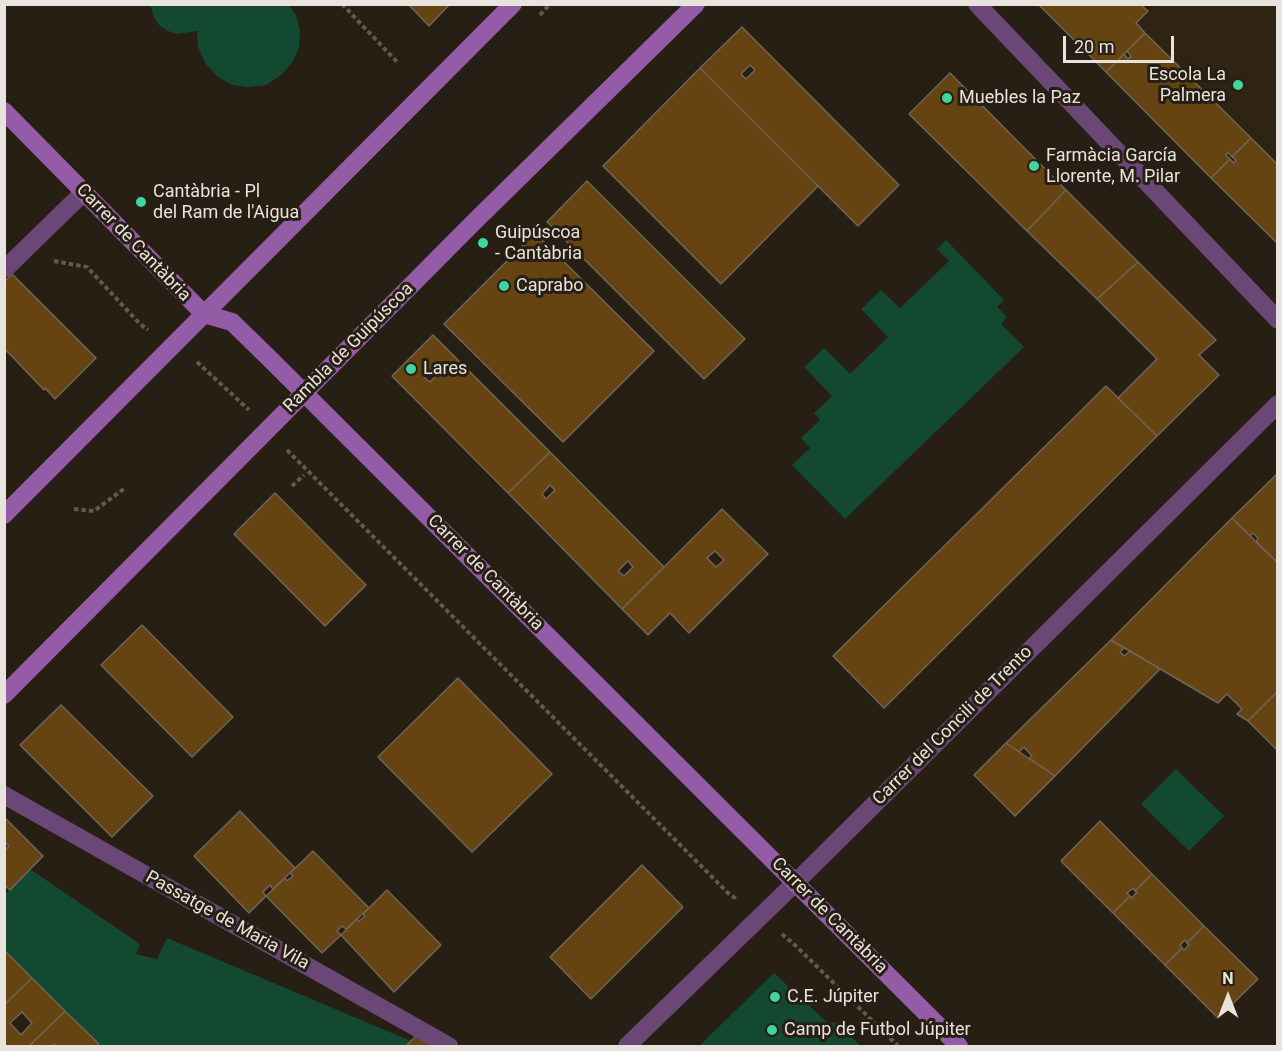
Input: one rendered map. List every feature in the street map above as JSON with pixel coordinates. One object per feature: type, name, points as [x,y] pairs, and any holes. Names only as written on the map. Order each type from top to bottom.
[{"type":"street","points":[[4,515],[513,4]]},
{"type":"street","name":"Rambla de Guipúscoa","points":[[4,695],[474,222],[696,4]]},
{"type":"street","points":[[977,4],[1278,320]]},
{"type":"street","name":"Carrer de Cantàbria","points":[[4,111],[204,314],[232,322],[959,1047]]},
{"type":"street","points":[[6,268],[84,192]]},
{"type":"street","name":"Carrer del Concili de Trento","points":[[627,1047],[1278,404]]},
{"type":"street","name":"Passatge de Maria Vila","points":[[4,795],[449,1047]]},
{"type":"path","points":[[342,4],[398,63]]},
{"type":"path","points":[[28,246],[40,259],[87,267],[139,323]]},
{"type":"path","points":[[199,364],[247,408]]},
{"type":"path","points":[[300,463],[728,893],[736,898]]},
{"type":"path","points":[[292,486],[304,475]]},
{"type":"path","points":[[74,509],[93,511],[125,488]]},
{"type":"path","points":[[779,932],[898,1047]]},
{"type":"shaded area","name":"Escola La Palmera","points":[[1154,5],[1277,5],[1277,165],[1136,23]]},
{"type":"green space","points":[[150,4],[289,5],[296,15],[300,31],[299,48],[292,63],[280,76],[266,85],[248,87],[232,85],[217,76],[205,63],[198,47],[197,31],[177,34],[168,31],[154,18]]},
{"type":"green space","points":[[946,240],[1004,300],[997,307],[1007,317],[1001,324],[1024,347],[845,519],[792,465],[810,448],[801,438],[820,420],[814,413],[832,396],[804,367],[824,348],[850,374],[888,337],[861,309],[881,290],[900,308],[949,261],[937,249]]},
{"type":"green space","points":[[1176,769],[1224,816],[1189,851],[1141,804]]},
{"type":"green space","points":[[30,869],[140,944],[136,954],[157,959],[167,938],[411,1041],[406,1046],[101,1046],[5,950],[4,895]]},
{"type":"green space","name":"C.E. Júpiter","points":[[774,973],[828,1023],[836,1022],[861,1046],[699,1046]]},
{"type":"building","points":[[408,4],[450,4],[429,26]]},
{"type":"building","points":[[1038,4],[1140,4],[1148,11],[1136,23],[1145,33],[1106,72]]},
{"type":"building","points":[[742,27],[899,185],[858,226],[700,68]],"holes":[[[750,65],[755,70],[746,79],[741,74]]]},
{"type":"building","points":[[1145,33],[1251,138],[1232,157],[1228,152],[1226,155],[1230,159],[1211,178],[1106,72],[1124,54],[1128,59],[1131,56],[1127,51]]},
{"type":"building","points":[[700,68],[818,186],[721,284],[603,166]]},
{"type":"building","points":[[950,73],[1066,190],[1027,231],[909,114]]},
{"type":"building","points":[[1251,138],[1278,165],[1278,244],[1211,178],[1230,159],[1234,163],[1236,160],[1232,157]]},
{"type":"building","points":[[587,181],[745,339],[704,379],[547,222]]},
{"type":"building","points":[[1066,190],[1138,262],[1097,299],[1027,231]]},
{"type":"building","points":[[535,233],[654,351],[563,442],[444,324]]},
{"type":"building","points":[[1138,262],[1216,340],[1199,355],[1219,375],[1157,436],[1118,398],[1157,359],[1097,299]]},
{"type":"building","points":[[12,274],[96,358],[55,399],[4,348],[4,282]]},
{"type":"building","points":[[433,335],[550,452],[508,493],[392,376]],"holes":[[[433,368],[439,373],[430,382],[424,377]]]},
{"type":"building","points":[[1106,386],[1157,436],[884,708],[833,656]]},
{"type":"building","points":[[550,452],[664,567],[622,609],[508,493]],"holes":[[[550,485],[555,490],[546,499],[542,494]],[[628,561],[633,567],[624,576],[618,571]]]},
{"type":"building","points":[[1278,473],[1278,563],[1256,542],[1258,538],[1253,533],[1250,536],[1232,518]]},
{"type":"building","points":[[275,493],[366,585],[325,626],[234,534]]},
{"type":"building","points":[[722,509],[768,554],[689,633],[670,613],[648,635],[622,609]],"holes":[[[715,551],[724,560],[716,567],[707,558]]]},
{"type":"building","points":[[1232,518],[1278,563],[1278,691],[1248,721],[1237,714],[1242,709],[1227,694],[1218,703],[1111,640]]},
{"type":"building","points":[[142,625],[233,717],[192,757],[101,665]]},
{"type":"building","points":[[1111,640],[1124,648],[1120,652],[1124,656],[1130,651],[1160,669],[1055,776],[1029,758],[1032,756],[1024,747],[1019,752],[1006,743]]},
{"type":"building","points":[[458,678],[552,774],[472,852],[378,757]]},
{"type":"building","points":[[1278,691],[1278,751],[1248,721]]},
{"type":"building","points":[[61,705],[153,796],[112,837],[20,745]]},
{"type":"building","points":[[1006,743],[1055,776],[1015,816],[974,775]]},
{"type":"building","points":[[240,811],[295,868],[273,889],[270,885],[263,892],[266,896],[249,913],[194,856]]},
{"type":"building","points":[[4,817],[43,856],[10,890],[4,885],[4,851],[9,846],[4,842]]},
{"type":"building","points":[[1100,821],[1152,874],[1135,891],[1133,888],[1127,893],[1130,896],[1113,913],[1061,861]]},
{"type":"building","points":[[313,851],[369,908],[346,929],[342,926],[337,931],[341,935],[322,953],[266,896],[285,878],[287,881],[293,876],[290,873]]},
{"type":"building","points":[[642,865],[683,907],[591,999],[550,957]]},
{"type":"building","points":[[1152,874],[1204,926],[1187,943],[1185,940],[1180,945],[1182,948],[1165,965],[1113,913],[1130,896],[1132,898],[1137,892],[1135,891]]},
{"type":"building","points":[[387,890],[441,945],[394,992],[341,935],[357,919],[359,921],[365,916],[363,914]]},
{"type":"building","points":[[1204,926],[1258,979],[1218,1018],[1165,965],[1182,948],[1184,950],[1189,945],[1187,943]]},
{"type":"building","points":[[4,950],[32,978],[4,1005]]},
{"type":"building","points":[[32,978],[65,1011],[29,1046],[4,1046],[4,1005]],"holes":[[[22,1012],[32,1023],[21,1035],[10,1023]]]},
{"type":"building","points":[[65,1011],[99,1044],[97,1046],[56,1046],[54,1044],[52,1046],[29,1046]]},
{"type":"building","points":[[419,1033],[433,1046],[406,1046]]},
{"type":"place","name":"Escola La Palmera","points":[[1238,85]]},
{"type":"place","name":"Muebles la Paz","points":[[947,98]]},
{"type":"place","name":"Farmàcia García Llorente, M. Pilar","points":[[1034,166]]},
{"type":"place","name":"Cantàbria - Pl del Ram de l'Aigua","points":[[141,202]]},
{"type":"place","name":"Guipúscoa - Cantàbria","points":[[483,243]]},
{"type":"place","name":"Caprabo","points":[[504,286]]},
{"type":"place","name":"Lares","points":[[411,369]]},
{"type":"place","name":"C.E. Júpiter","points":[[775,997]]},
{"type":"place","name":"Camp de Futbol Júpiter","points":[[772,1030]]}]
